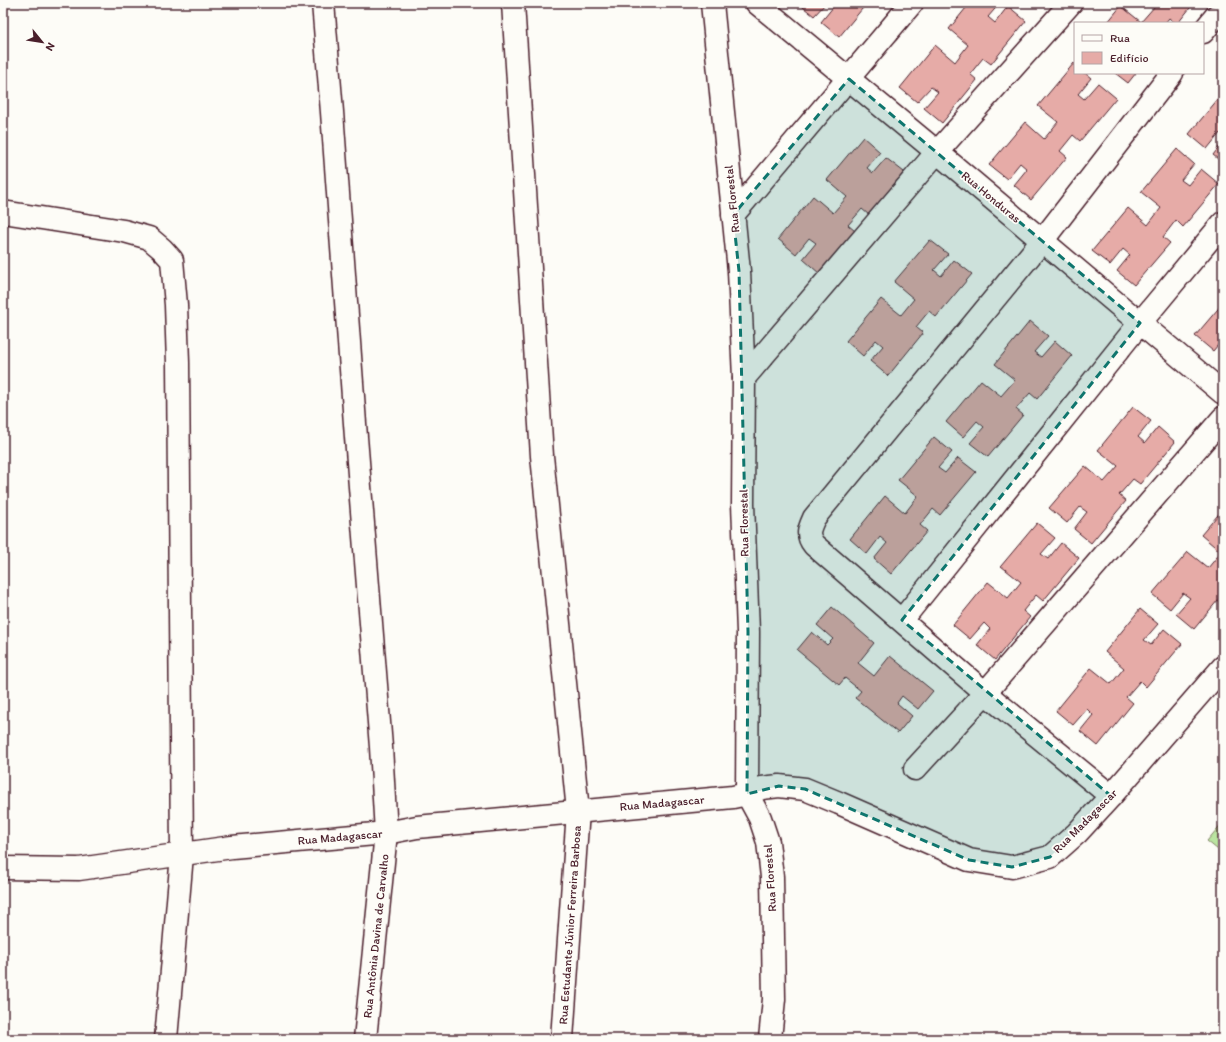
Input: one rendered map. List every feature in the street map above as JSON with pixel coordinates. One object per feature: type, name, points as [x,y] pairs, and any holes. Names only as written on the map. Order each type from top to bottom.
[{"type":"street","name":"Rua Antônia Davina de Carvalho","points":[[323,3],[381,747],[386,833],[365,1039]]},
{"type":"street","name":"Rua Estudante Júnior Ferreira Barbosa","points":[[513,3],[542,456],[578,811],[562,1039]]},
{"type":"street","name":"Rua Florestal","points":[[712,3],[739,271],[744,378],[744,504],[748,632],[747,794],[760,818],[768,842],[772,877],[774,999],[770,1039]]},
{"type":"street","name":"Rua Honduras","points":[[757,3],[937,152],[1223,393]]},
{"type":"street","points":[[733,215],[912,3]]},
{"type":"street","points":[[744,378],[937,152],[1071,3]]},
{"type":"street","points":[[1112,796],[985,693],[814,545],[809,539],[810,526],[814,518],[1042,241],[1171,74]]},
{"type":"street","points":[[3,212],[124,231],[149,238],[172,260],[176,305],[178,364],[182,855],[166,1039]]},
{"type":"street","points":[[902,620],[1223,222]]},
{"type":"street","points":[[915,769],[985,693],[1223,418]]},
{"type":"street","name":"Rua Madagascar","points":[[3,868],[78,869],[232,847],[386,833],[417,827],[733,797],[747,794],[762,788],[779,786],[805,789],[969,860],[1012,867],[1050,856],[1076,833],[1112,796],[1223,667]]},
{"type":"highlighted area","points":[[849,79],[1140,323],[902,620],[1111,796],[1050,857],[1012,867],[969,860],[805,789],[779,786],[747,794],[748,632],[739,271],[733,215]]},
{"type":"green space","points":[[1223,822],[1223,854],[1207,841]]},
{"type":"building","points":[[798,3],[826,3],[814,16]]},
{"type":"building","points":[[830,3],[867,3],[839,37],[821,22],[834,6]]},
{"type":"building","points":[[970,3],[1000,3],[988,17],[995,23],[1008,6],[1026,21],[991,64],[983,58],[970,74],[977,80],[942,123],[924,108],[938,92],[931,87],[917,102],[900,88],[935,45],[955,62],[968,45],[949,29]]},
{"type":"building","points":[[1151,3],[1194,3],[1179,22],[1174,22],[1169,18],[1166,22],[1141,22],[1155,6]]},
{"type":"building","points":[[1121,6],[1141,22],[1108,22]]},
{"type":"building","points":[[1074,63],[1074,74],[1086,74],[1091,78],[1078,94],[1084,99],[1098,83],[1116,98],[1080,141],[1073,135],[1060,151],[1067,157],[1031,200],[1014,185],[1027,169],[1020,163],[1007,179],[989,165],[1025,122],[1044,139],[1058,122],[1038,106]]},
{"type":"building","points":[[1116,74],[1135,74],[1128,83]]},
{"type":"building","points":[[1223,93],[1223,136],[1220,133],[1207,149],[1189,134]]},
{"type":"building","points":[[863,137],[880,152],[867,168],[873,173],[886,158],[904,172],[869,215],[862,209],[848,225],[855,231],[820,274],[803,259],[816,243],[809,238],[796,254],[778,239],[813,196],[833,213],[847,197],[827,180]]},
{"type":"building","points":[[1223,142],[1223,163],[1213,155]]},
{"type":"building","points":[[1177,149],[1194,164],[1181,180],[1188,185],[1201,169],[1219,184],[1183,227],[1176,220],[1163,237],[1170,243],[1134,285],[1117,271],[1130,255],[1123,249],[1110,265],[1092,251],[1128,208],[1148,225],[1161,208],[1141,192]]},
{"type":"building","points":[[930,240],[948,254],[934,270],[941,276],[954,260],[972,274],[936,317],[929,311],[916,327],[923,333],[888,376],[870,361],[883,346],[876,340],[863,356],[846,341],[881,299],[901,315],[914,299],[894,282]]},
{"type":"building","points":[[1223,303],[1223,339],[1213,351],[1195,336]]},
{"type":"building","points":[[1030,321],[1048,336],[1034,352],[1041,357],[1055,341],[1072,356],[1037,399],[1030,393],[1016,409],[1023,415],[988,457],[970,443],[984,427],[977,421],[963,437],[946,422],[981,380],[1001,396],[1015,380],[995,364]]},
{"type":"building","points":[[1133,407],[1151,421],[1138,437],[1145,443],[1158,427],[1175,442],[1140,484],[1133,479],[1119,495],[1126,501],[1091,543],[1074,529],[1087,512],[1080,507],[1067,523],[1049,508],[1085,466],[1104,482],[1118,466],[1098,450]]},
{"type":"building","points":[[934,437],[952,452],[938,468],[945,473],[958,458],[976,472],[940,515],[933,509],[920,525],[927,531],[891,574],[874,559],[887,543],[880,537],[867,554],[850,539],[885,496],[905,513],[918,496],[898,480]]},
{"type":"building","points":[[1223,509],[1223,594],[1194,629],[1176,614],[1190,598],[1183,593],[1170,609],[1152,594],[1188,552],[1208,568],[1221,552],[1201,535]]},
{"type":"building","points":[[1037,523],[1055,538],[1041,554],[1048,559],[1061,543],[1079,558],[1043,601],[1036,595],[1023,611],[1030,617],[995,660],[977,645],[990,629],[984,623],[970,639],[953,625],[988,582],[1008,598],[1021,582],[1001,566]]},
{"type":"building","points":[[832,607],[874,643],[858,663],[874,676],[890,656],[933,691],[918,709],[902,696],[897,703],[912,716],[898,733],[855,698],[861,691],[845,678],[839,685],[797,650],[812,632],[827,645],[833,639],[817,625]]},
{"type":"building","points":[[1140,609],[1158,624],[1144,640],[1151,645],[1164,629],[1182,644],[1146,687],[1140,681],[1126,697],[1133,703],[1098,746],[1080,731],[1093,715],[1087,709],[1073,725],[1056,711],[1091,668],[1111,684],[1124,668],[1105,652]]}]
